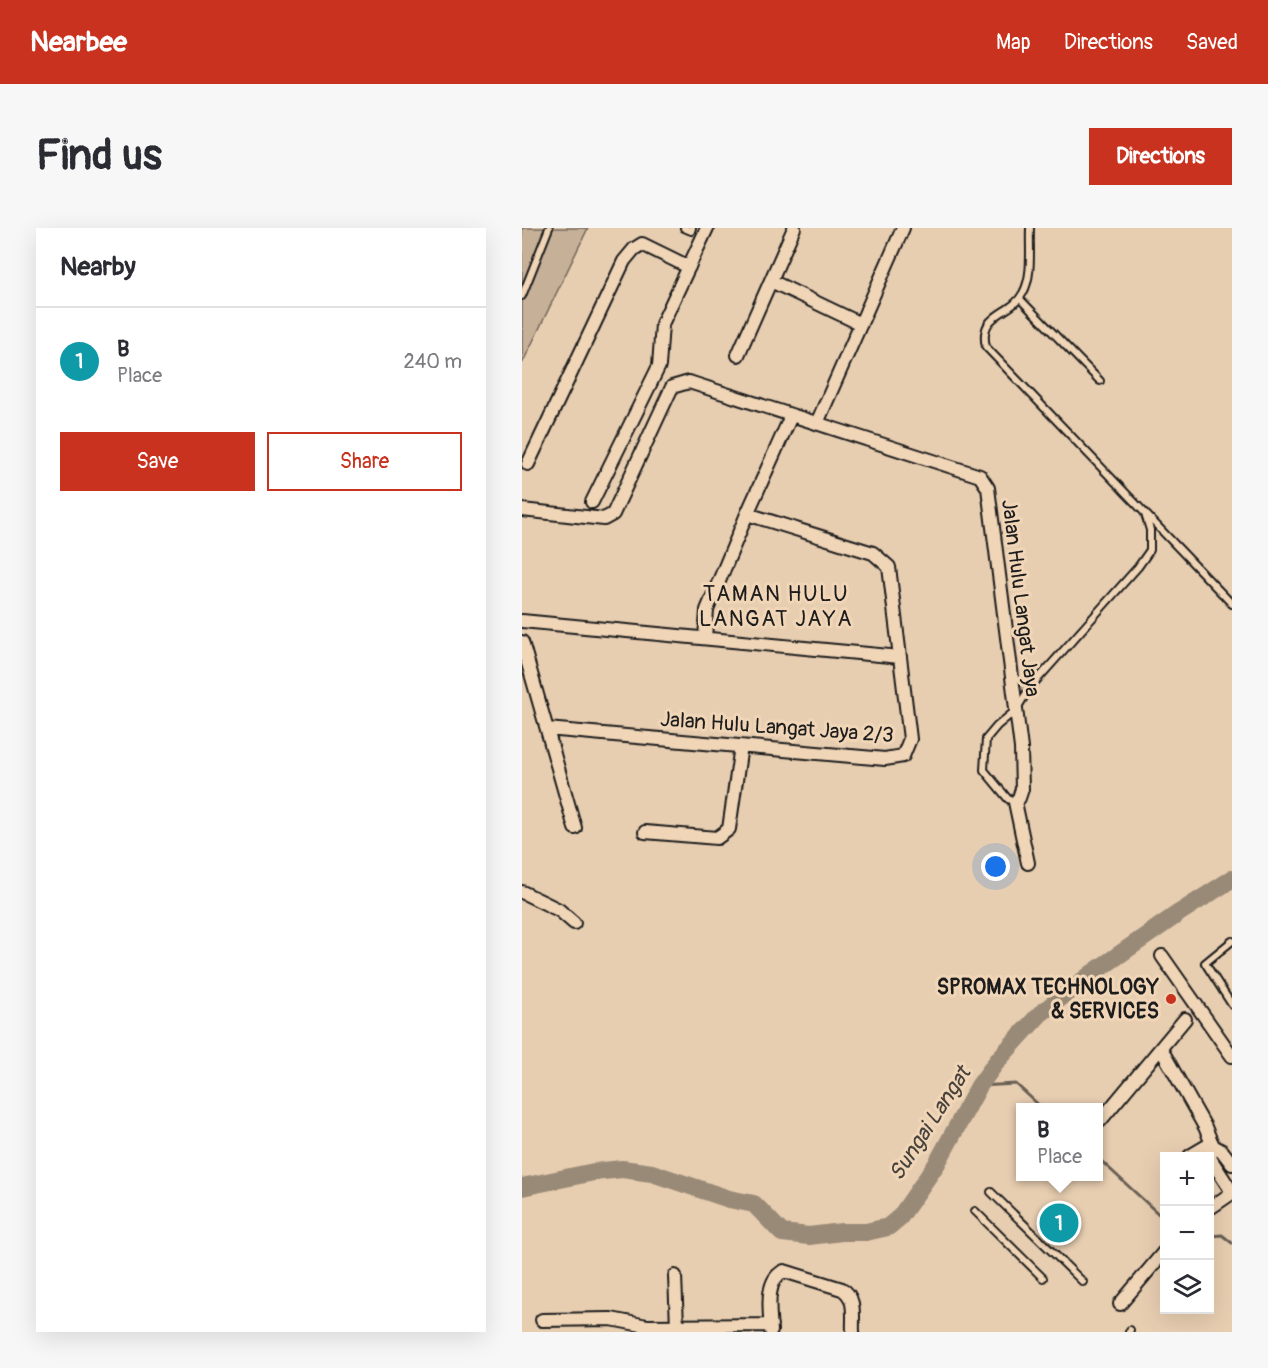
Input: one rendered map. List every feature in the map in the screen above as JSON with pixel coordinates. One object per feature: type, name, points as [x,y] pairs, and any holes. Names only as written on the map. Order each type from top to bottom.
[{"type":"street","points":[[592,502],[659,366],[662,324],[707,228]]},
{"type":"street","points":[[738,355],[794,228]]},
{"type":"street","points":[[817,423],[903,228]]},
{"type":"street","points":[[528,464],[624,261],[634,249],[642,244],[689,267]]},
{"type":"street","points":[[771,281],[861,324]]},
{"type":"street","name":"Jalan Hulu Langat Jaya","points":[[522,510],[604,519],[613,514],[672,387],[689,382],[980,476],[988,488],[1016,710],[1022,781],[1021,795],[1015,802]]},
{"type":"street","points":[[705,638],[707,610],[791,416]]},
{"type":"street","points":[[522,621],[900,657],[889,567],[873,553],[747,514]]},
{"type":"street","points":[[522,642],[575,828]]},
{"type":"street","name":"Jalan Hulu Langat Jaya 2/3","points":[[547,729],[885,759],[903,756],[910,739],[900,657]]},
{"type":"street","points":[[645,832],[717,838],[729,829],[741,746]]},
{"type":"street","points":[[1015,802],[1028,863]]},
{"type":"street","points":[[522,892],[559,910],[574,923]]},
{"type":"street","points":[[1162,956],[1232,1056]]},
{"type":"street","points":[[1103,1117],[1185,1019]]},
{"type":"street","points":[[1161,1048],[1205,1127],[1212,1144],[1210,1158],[1232,1192],[1212,1206]]},
{"type":"street","points":[[1197,1152],[1212,1144]]},
{"type":"street","points":[[1212,1144],[1222,1151],[1232,1164]]},
{"type":"street","points":[[1120,1304],[1160,1257]]},
{"type":"street","points":[[542,1320],[611,1319],[637,1329],[678,1326],[771,1328],[771,1283],[776,1274],[783,1271],[849,1293],[852,1299],[853,1332]]},
{"type":"street","points":[[675,1276],[678,1326]]},
{"type":"lane","points":[[522,296],[549,228]]},
{"type":"lane","points":[[684,228],[691,231],[692,228]]},
{"type":"lane","points":[[1030,228],[1028,276],[1024,291],[1020,299],[991,320],[985,328],[983,335],[986,347],[1232,604]]},
{"type":"lane","points":[[1020,299],[1100,381]]},
{"type":"lane","points":[[1015,802],[1008,799],[984,770],[986,739],[1016,710],[1029,689],[1138,567],[1150,550],[1150,530],[1144,511]]},
{"type":"lane","points":[[1232,941],[1205,963],[1232,1005]]},
{"type":"lane","points":[[992,1192],[1083,1282]]},
{"type":"lane","points":[[975,1210],[1043,1278]]},
{"type":"shaded area","points":[[522,228],[588,228],[522,364]]},
{"type":"waterway","name":"Sungai Langat","points":[[522,1187],[594,1172],[622,1169],[652,1173],[729,1199],[754,1204],[782,1233],[809,1236],[866,1232],[888,1227],[900,1217],[936,1165],[979,1086],[998,1060],[1040,1014],[1090,975],[1232,879]]},
{"type":"waterway","points":[[979,1086],[1016,1084],[1037,1103]]},
{"type":"waterway","points":[[1103,1163],[1160,1215]]},
{"type":"waterway","points":[[1214,1236],[1222,1235],[1232,1243]]},
{"type":"place","name":"SPROMAX TECHNOLOGY & SERVICES","points":[[1171,999]]},
{"type":"place","name":"B","points":[[1059,1223]]},
{"type":"district","name":"TAMAN HULU LANGAT JAYA","points":[[776,606]]}]
